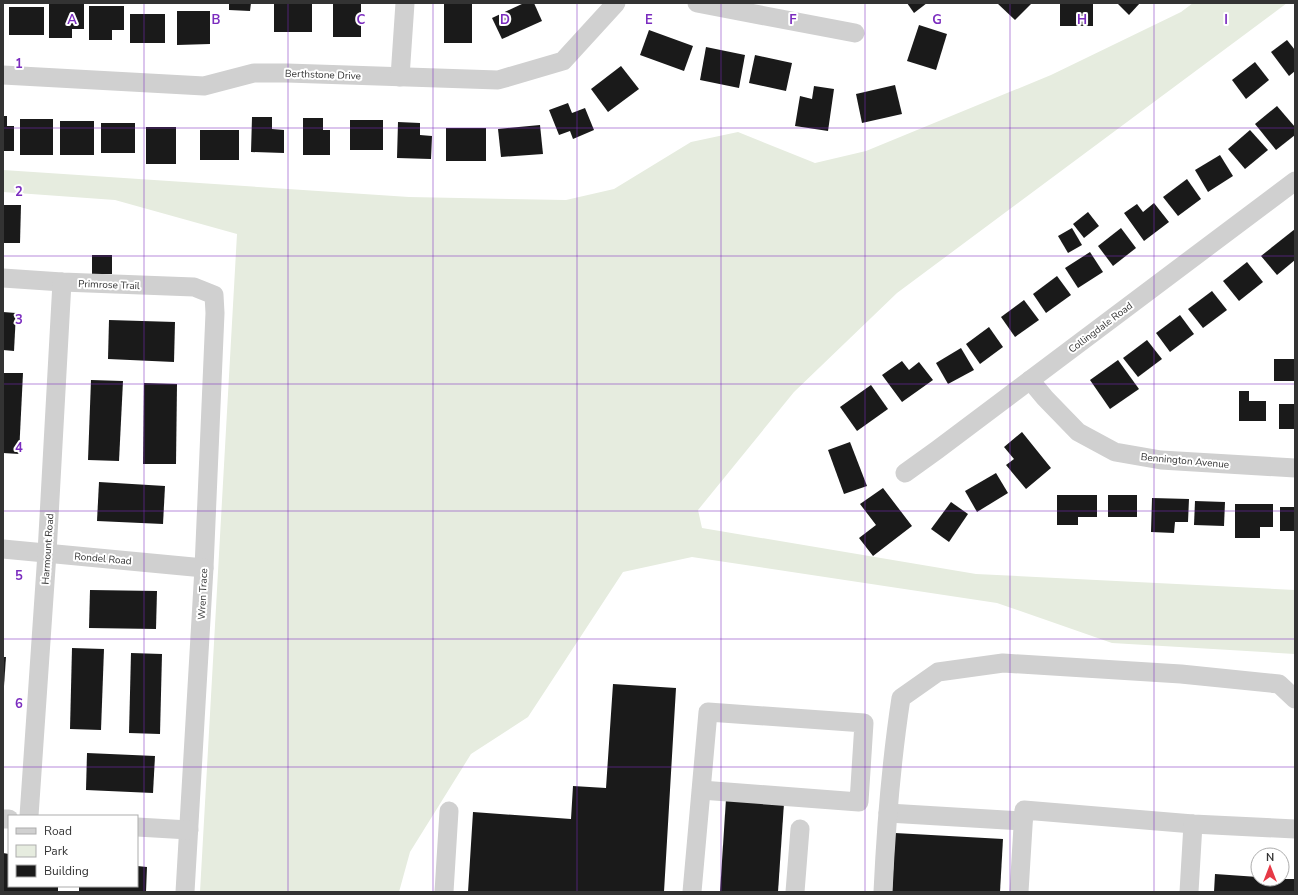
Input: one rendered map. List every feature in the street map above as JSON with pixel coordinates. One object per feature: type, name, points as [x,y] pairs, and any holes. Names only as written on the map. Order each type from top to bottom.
[{"type":"street","points":[[400,77],[405,3]]},
{"type":"street","name":"Berthstone Drive","points":[[3,75],[204,86],[254,73],[287,72],[498,80],[563,61],[616,3]]},
{"type":"street","points":[[697,3],[855,33]]},
{"type":"street","name":"Collingdale Road","points":[[905,473],[1295,181]]},
{"type":"street","name":"Primrose Trail","points":[[3,278],[62,282],[194,287],[214,295]]},
{"type":"street","name":"Harmount Road","points":[[29,815],[48,553],[62,282]]},
{"type":"street","name":"Wren Trace","points":[[185,892],[204,568],[215,313],[214,295]]},
{"type":"street","name":"Bennington Avenue","points":[[1030,380],[1078,432],[1115,452],[1161,460],[1295,468]]},
{"type":"street","name":"Rondel Road","points":[[3,549],[204,568]]},
{"type":"street","points":[[883,892],[893,749],[901,698],[938,672],[1003,663],[1181,674],[1279,684],[1295,699]]},
{"type":"street","points":[[692,892],[701,790],[708,712],[864,723],[859,802],[701,790]]},
{"type":"street","points":[[1019,892],[1024,810],[1193,824],[1295,829]]},
{"type":"street","points":[[444,892],[449,811]]},
{"type":"street","points":[[888,813],[1023,822]]},
{"type":"street","points":[[1189,892],[1193,824]]},
{"type":"street","points":[[138,827],[189,830]]},
{"type":"street","points":[[795,892],[800,829]]},
{"type":"green space","points":[[1193,3],[1287,3],[897,293],[794,392],[698,510],[702,528],[976,574],[1295,590],[1295,654],[1112,643],[997,603],[692,557],[623,572],[528,717],[471,754],[410,852],[399,892],[200,892],[237,234],[115,200],[3,192],[3,170],[409,197],[566,200],[614,189],[691,142],[738,132],[815,163],[866,151],[1051,75],[1181,12]]},
{"type":"building","points":[[229,3],[251,3],[250,11],[229,10]]},
{"type":"building","points":[[333,3],[361,3],[361,37],[333,37]]},
{"type":"building","points":[[524,3],[534,3],[542,21],[502,39],[492,18]]},
{"type":"building","points":[[907,3],[927,3],[914,13]]},
{"type":"building","points":[[997,3],[1032,3],[1015,20]]},
{"type":"building","points":[[1060,3],[1093,3],[1093,26],[1060,26]]},
{"type":"building","points":[[1117,3],[1140,3],[1129,15]]},
{"type":"building","points":[[49,4],[84,4],[84,29],[72,29],[72,38],[49,38]]},
{"type":"building","points":[[274,4],[312,4],[312,32],[274,32]]},
{"type":"building","points":[[444,4],[472,4],[472,43],[444,43]]},
{"type":"building","points":[[89,6],[124,6],[124,30],[112,30],[112,40],[89,40]]},
{"type":"building","points":[[9,7],[44,7],[44,35],[9,35]]},
{"type":"building","points":[[177,11],[210,11],[210,44],[177,45]]},
{"type":"building","points":[[130,14],[165,14],[165,43],[130,43]]},
{"type":"building","points":[[919,25],[947,34],[936,70],[907,61]]},
{"type":"building","points":[[649,30],[693,46],[684,71],[640,55]]},
{"type":"building","points":[[1287,40],[1295,50],[1295,71],[1289,76],[1271,52]]},
{"type":"building","points":[[706,47],[745,55],[739,88],[700,80]]},
{"type":"building","points":[[755,55],[792,63],[786,91],[749,83]]},
{"type":"building","points":[[1255,62],[1269,80],[1246,99],[1232,80]]},
{"type":"building","points":[[621,66],[639,89],[608,112],[591,89]]},
{"type":"building","points":[[895,85],[902,114],[862,123],[856,94]]},
{"type":"building","points":[[814,86],[834,89],[828,131],[795,126],[800,96],[812,99]]},
{"type":"building","points":[[568,103],[572,113],[585,108],[594,130],[573,139],[570,131],[559,135],[549,110]]},
{"type":"building","points":[[1277,106],[1295,127],[1295,135],[1276,150],[1255,124]]},
{"type":"building","points":[[3,116],[7,116],[7,126],[14,126],[14,151],[3,151]]},
{"type":"building","points":[[252,117],[272,117],[272,129],[284,130],[284,153],[251,152]]},
{"type":"building","points":[[303,118],[323,118],[323,130],[330,130],[330,155],[303,155]]},
{"type":"building","points":[[20,119],[53,119],[53,155],[20,155]]},
{"type":"building","points":[[350,120],[383,120],[383,150],[350,150]]},
{"type":"building","points":[[60,121],[94,121],[94,155],[60,155]]},
{"type":"building","points":[[398,122],[420,123],[420,135],[432,136],[431,159],[397,158]]},
{"type":"building","points":[[101,123],[135,123],[135,153],[101,153]]},
{"type":"building","points":[[540,125],[543,154],[501,157],[498,129]]},
{"type":"building","points":[[146,127],[176,127],[176,164],[146,164]]},
{"type":"building","points":[[446,128],[486,128],[486,161],[446,161]]},
{"type":"building","points":[[200,130],[239,130],[239,160],[200,160]]},
{"type":"building","points":[[1250,130],[1268,150],[1245,169],[1228,149]]},
{"type":"building","points":[[1220,155],[1233,176],[1208,192],[1195,170]]},
{"type":"building","points":[[1187,179],[1201,199],[1178,216],[1163,197]]},
{"type":"building","points":[[1154,203],[1169,222],[1144,241],[1124,213],[1137,204],[1143,212]]},
{"type":"building","points":[[3,205],[21,205],[20,243],[3,243]]},
{"type":"building","points":[[1088,212],[1099,226],[1084,238],[1073,224]]},
{"type":"building","points":[[1072,228],[1082,245],[1068,253],[1058,236]]},
{"type":"building","points":[[1121,228],[1136,248],[1113,266],[1098,246]]},
{"type":"building","points":[[1295,229],[1295,260],[1277,275],[1261,256]]},
{"type":"building","points":[[1090,252],[1103,272],[1078,288],[1065,268]]},
{"type":"building","points":[[92,255],[112,255],[112,274],[92,274]]},
{"type":"building","points":[[1247,262],[1263,282],[1239,301],[1223,281]]},
{"type":"building","points":[[1057,276],[1071,295],[1046,313],[1033,294]]},
{"type":"building","points":[[1212,291],[1227,310],[1203,328],[1188,309]]},
{"type":"building","points":[[1024,300],[1039,320],[1015,337],[1001,317]]},
{"type":"building","points":[[3,312],[16,313],[14,351],[3,350]]},
{"type":"building","points":[[1180,315],[1194,334],[1170,352],[1156,333]]},
{"type":"building","points":[[109,320],[175,322],[174,362],[108,359]]},
{"type":"building","points":[[989,327],[1003,347],[980,364],[966,344]]},
{"type":"building","points":[[1147,340],[1162,359],[1138,377],[1123,358]]},
{"type":"building","points":[[961,348],[974,370],[948,384],[936,363]]},
{"type":"building","points":[[1274,359],[1295,359],[1295,381],[1274,381]]},
{"type":"building","points":[[1118,360],[1139,389],[1110,409],[1090,380]]},
{"type":"building","points":[[902,361],[909,370],[919,362],[933,380],[902,402],[882,375]]},
{"type":"building","points":[[3,373],[23,373],[19,454],[3,453]]},
{"type":"building","points":[[91,380],[123,381],[119,461],[88,460]]},
{"type":"building","points":[[144,383],[177,384],[176,464],[143,464]]},
{"type":"building","points":[[871,385],[888,409],[857,431],[840,407]]},
{"type":"building","points":[[1239,391],[1249,391],[1249,401],[1266,401],[1266,421],[1239,421]]},
{"type":"building","points":[[1279,404],[1295,404],[1295,429],[1279,429]]},
{"type":"building","points":[[1022,432],[1051,468],[1026,489],[1006,465],[1014,459],[1004,447]]},
{"type":"building","points":[[850,442],[867,486],[844,494],[828,450]]},
{"type":"building","points":[[996,473],[1008,493],[977,512],[965,491]]},
{"type":"building","points":[[99,482],[165,486],[163,524],[97,521]]},
{"type":"building","points":[[883,488],[912,526],[873,556],[859,538],[876,525],[860,504]]},
{"type":"building","points":[[1057,495],[1097,495],[1097,517],[1078,517],[1078,525],[1057,525]]},
{"type":"building","points":[[1108,495],[1137,495],[1137,517],[1108,517]]},
{"type":"building","points":[[1152,498],[1189,499],[1188,522],[1175,522],[1174,533],[1151,532]]},
{"type":"building","points":[[1195,501],[1225,502],[1224,526],[1194,525]]},
{"type":"building","points":[[951,502],[968,514],[949,542],[931,529]]},
{"type":"building","points":[[1235,504],[1273,504],[1273,527],[1260,527],[1260,538],[1235,538]]},
{"type":"building","points":[[1280,507],[1295,507],[1295,531],[1280,531]]},
{"type":"building","points":[[90,590],[157,591],[156,629],[89,628]]},
{"type":"building","points":[[72,648],[104,649],[101,730],[70,729]]},
{"type":"building","points":[[131,653],[162,654],[160,734],[129,733]]},
{"type":"building","points":[[3,657],[6,657],[4,686],[3,686]]},
{"type":"building","points":[[613,684],[676,688],[664,892],[468,892],[473,812],[571,819],[573,786],[606,788]]},
{"type":"building","points":[[87,753],[155,756],[153,793],[86,790]]},
{"type":"building","points":[[726,799],[784,803],[778,892],[720,892]]},
{"type":"building","points":[[895,833],[1003,839],[1000,892],[892,892]]},
{"type":"building","points":[[3,853],[8,854],[8,887],[58,887],[58,892],[3,891]]},
{"type":"building","points":[[138,866],[147,867],[146,892],[79,892],[79,887],[138,887]]},
{"type":"building","points":[[1215,874],[1250,876],[1250,887],[1290,887],[1290,879],[1295,879],[1295,892],[1214,892]]}]
